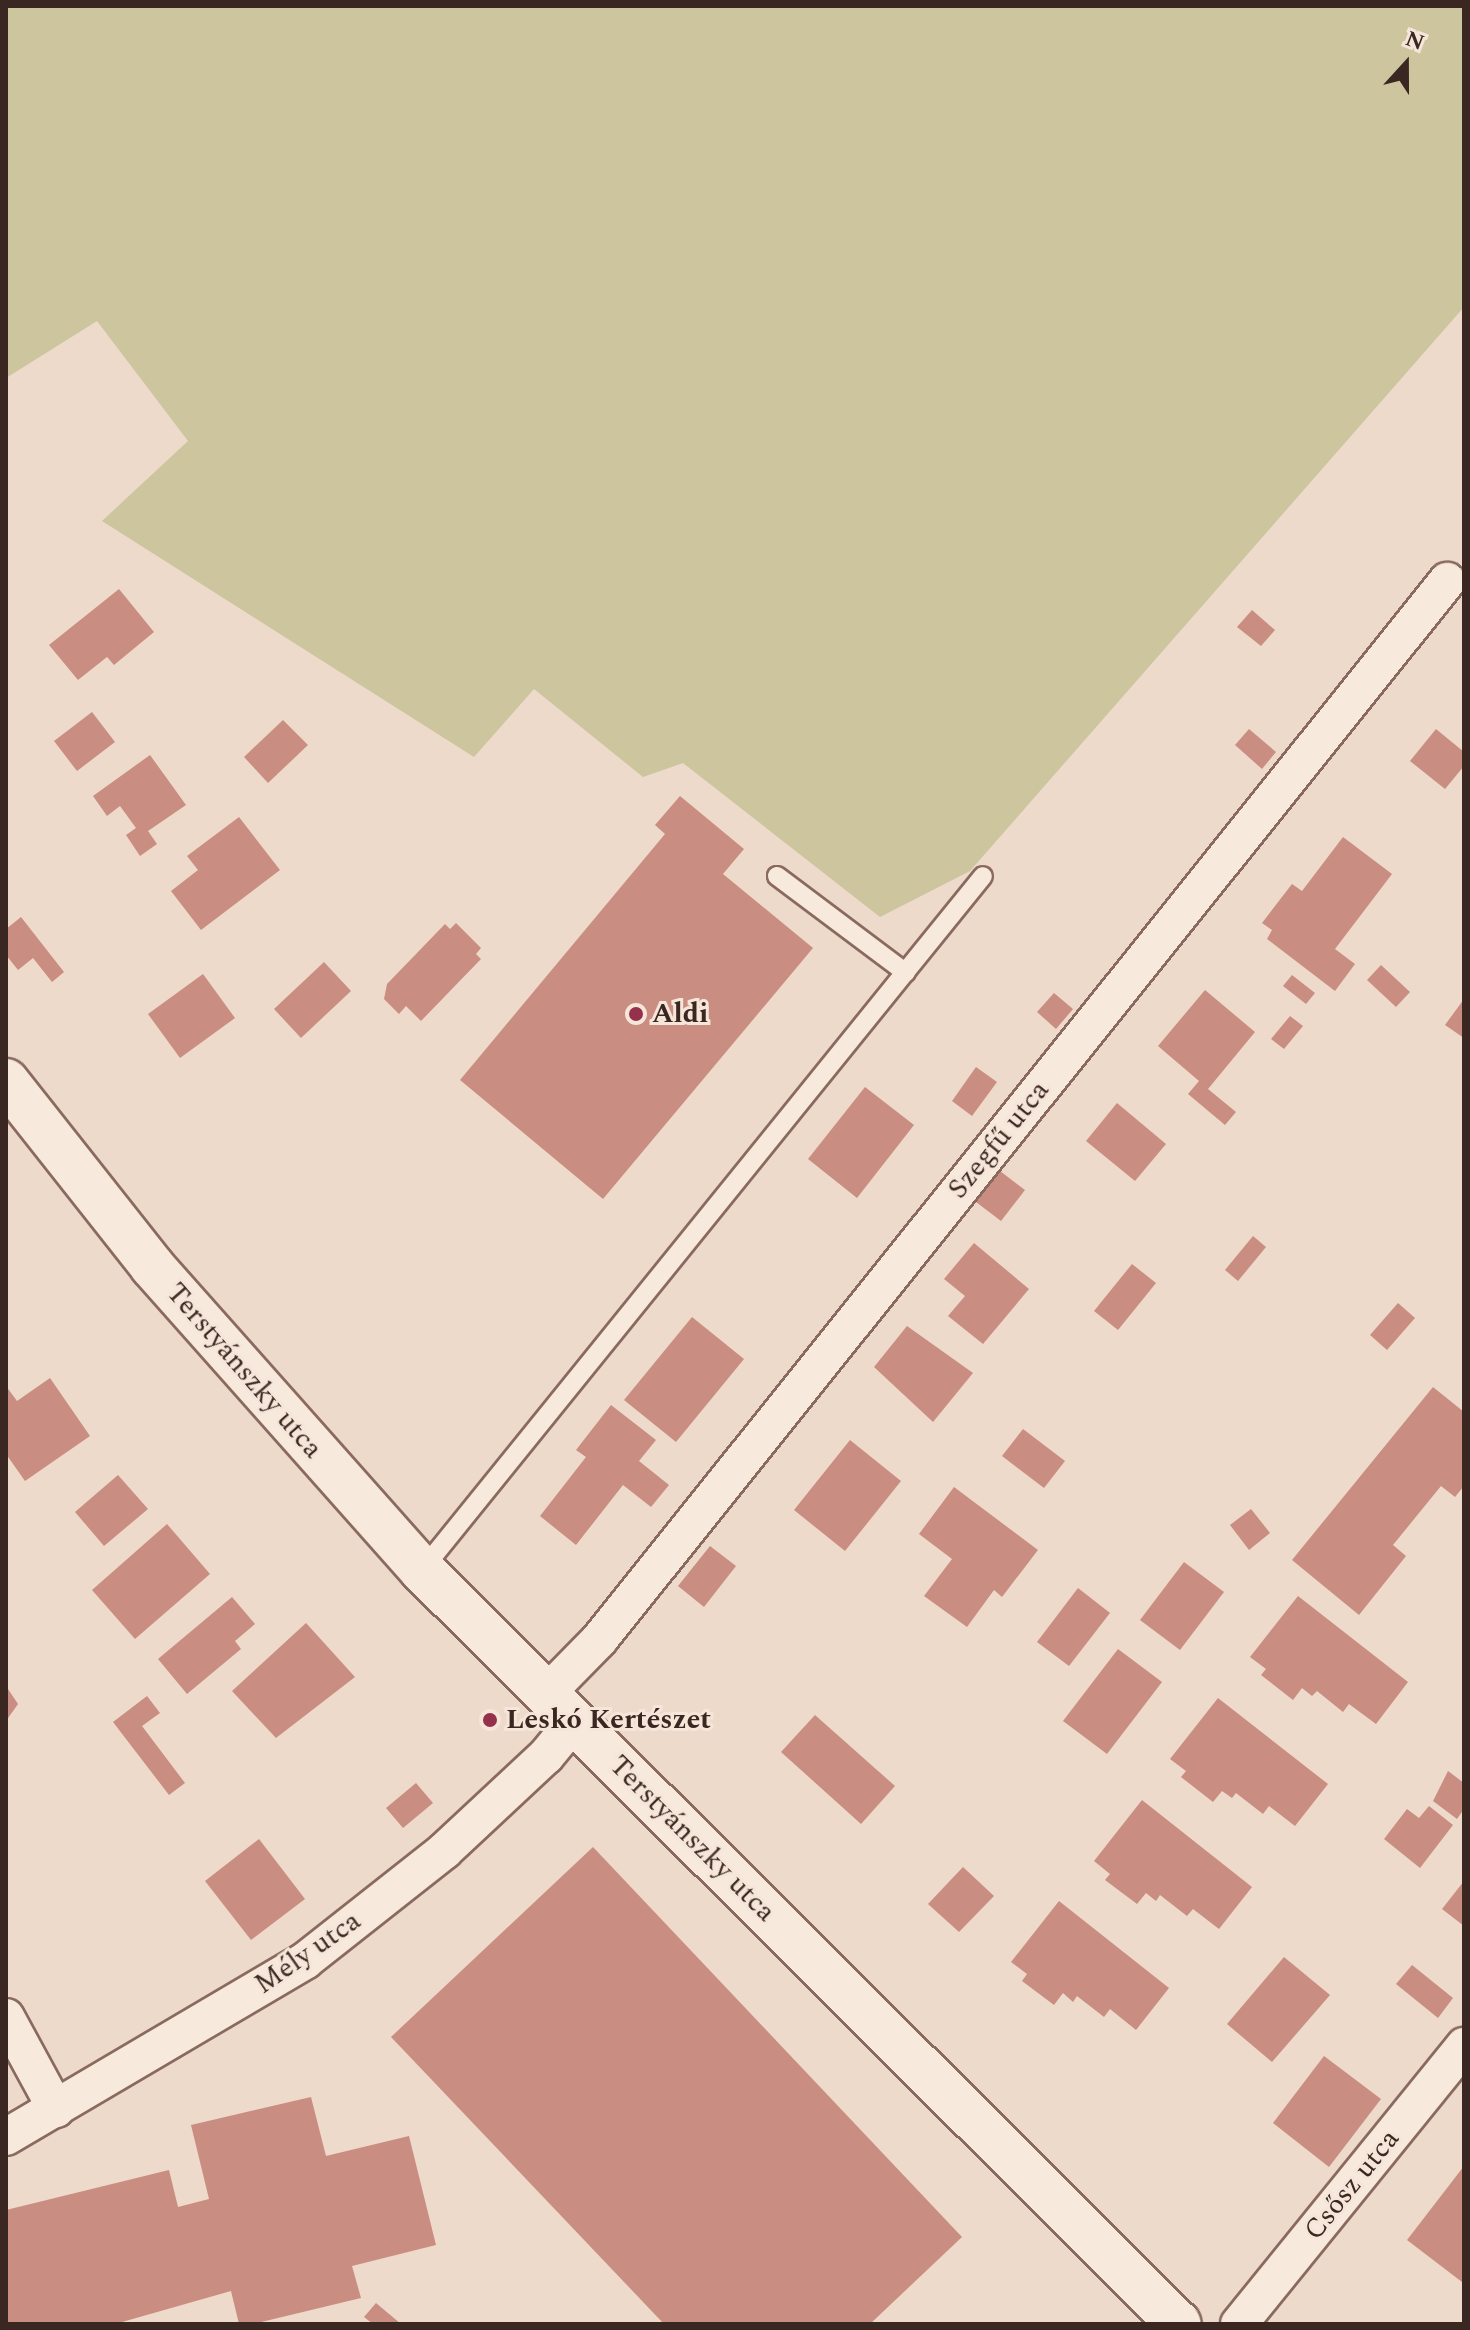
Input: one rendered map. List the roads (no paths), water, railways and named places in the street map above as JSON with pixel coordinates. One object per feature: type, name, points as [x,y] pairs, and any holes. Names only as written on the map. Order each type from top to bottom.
[{"type":"main road","name":"Terstyánszky utca","points":[[6,1081],[152,1266],[422,1570],[1179,2324]]},
{"type":"street","name":"Szegfű utca","points":[[560,1708],[599,1640],[1447,581]]},
{"type":"street","name":"Mély utca","points":[[6,2137],[306,1960],[444,1851],[546,1756],[560,1708]]},
{"type":"street","points":[[6,2017],[56,2109]]},
{"type":"street","name":"Csősz utca","points":[[1239,2324],[1464,2046]]},
{"type":"lane","points":[[777,876],[906,973]]},
{"type":"lane","points":[[422,1570],[983,876]]},
{"type":"place","name":"Aldi","points":[[636,1014]]},
{"type":"place","name":"Leskó Kertészet","points":[[490,1720]]}]
